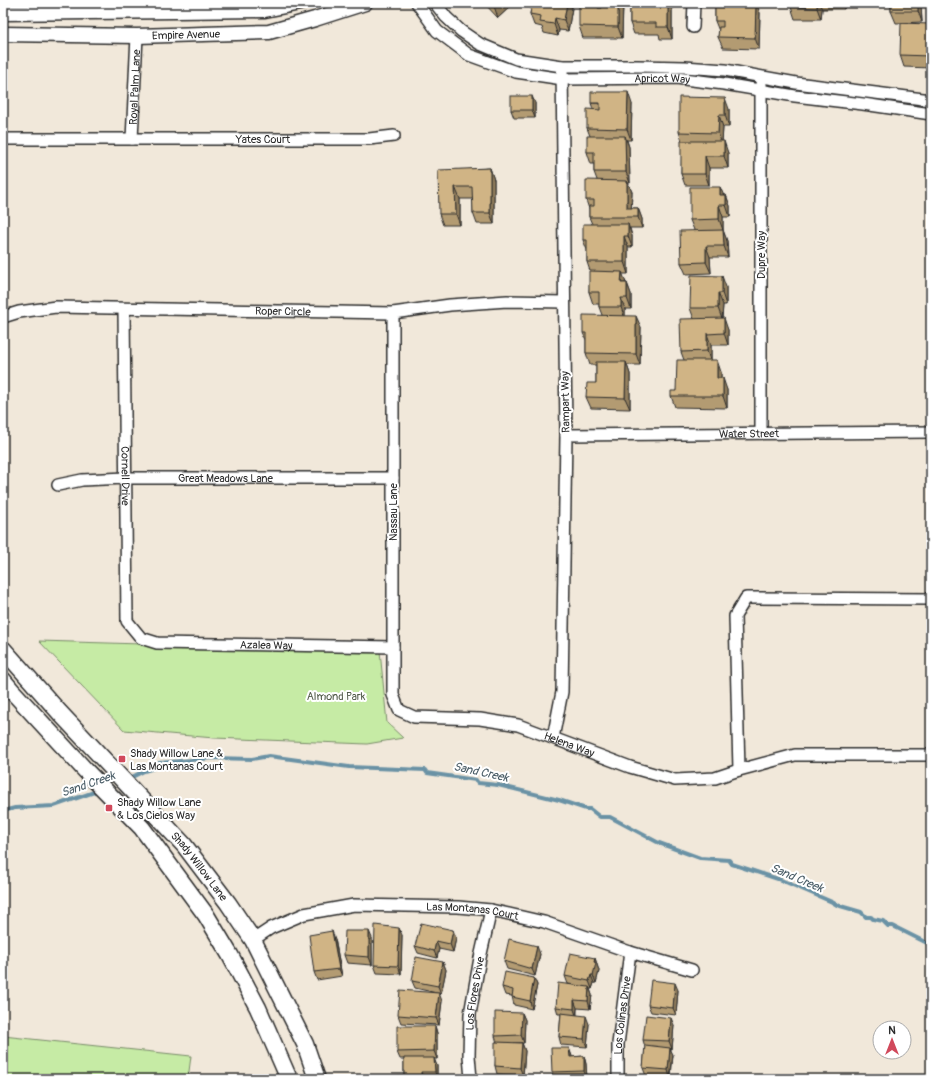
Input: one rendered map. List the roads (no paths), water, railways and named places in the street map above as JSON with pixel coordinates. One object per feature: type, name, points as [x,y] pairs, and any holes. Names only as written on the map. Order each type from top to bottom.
[{"type":"main road","name":"Shady Willow Lane","points":[[3,649],[60,713],[184,845],[228,903],[253,940],[305,1044],[317,1079]]},
{"type":"main road","name":"Shady Willow Lane","points":[[3,680],[86,771],[142,828],[206,915],[230,955],[258,1008],[289,1079]]},
{"type":"street","points":[[3,13],[265,10],[300,3]]},
{"type":"street","name":"Empire Avenue","points":[[3,34],[137,36],[269,32],[315,20],[365,3]]},
{"type":"street","name":"Apricot Way","points":[[418,3],[437,31],[469,55],[516,72],[563,79],[676,78],[931,114]]},
{"type":"street","name":"Apricot Way","points":[[435,3],[446,17],[461,31],[480,44],[516,58],[562,66],[685,67],[725,70],[796,82],[931,100]]},
{"type":"street","points":[[693,27],[694,3]]},
{"type":"street","name":"Royal Palm Lane","points":[[132,139],[137,36]]},
{"type":"street","name":"Rampart Way","points":[[553,738],[562,692],[566,435],[562,66]]},
{"type":"street","name":"Dupre Way","points":[[761,433],[762,76]]},
{"type":"street","name":"Yates Court","points":[[132,139],[369,139],[394,136]]},
{"type":"street","points":[[3,139],[132,139]]},
{"type":"street","name":"Roper Circle","points":[[3,317],[19,312],[56,307],[393,313],[450,305],[486,302],[564,302]]},
{"type":"street","name":"Cornell Drive","points":[[124,309],[127,621],[141,638]]},
{"type":"street","name":"Nassau Lane","points":[[393,313],[393,695],[399,710]]},
{"type":"street","name":"Water Street","points":[[566,435],[931,432]]},
{"type":"street","name":"Great Meadows Lane","points":[[58,485],[82,480],[126,478],[393,478]]},
{"type":"street","points":[[739,770],[735,616],[746,598],[931,599]]},
{"type":"street","name":"Azalea Way","points":[[141,638],[157,643],[393,646]]},
{"type":"street","name":"Helena Way","points":[[399,710],[414,717],[480,719],[518,725],[630,767],[675,780],[715,778],[739,770],[795,756],[931,755]]},
{"type":"street","name":"Las Montanas Court","points":[[253,940],[271,928],[304,914],[354,905],[458,907],[491,910],[544,922],[630,952],[692,970]]},
{"type":"street","name":"Los Flores Drive","points":[[471,1079],[469,1056],[470,1014],[480,958],[491,910]]},
{"type":"street","name":"Los Colinas Drive","points":[[618,1079],[618,1044],[630,952]]},
{"type":"waterway","name":"Sand Creek","points":[[128,779],[154,768],[159,763],[213,758],[252,759],[269,756],[349,767],[425,770],[427,773],[476,780],[478,783],[498,785],[590,809],[600,817],[610,817],[659,843],[700,858],[729,860],[732,864],[781,880],[837,905],[861,912],[866,917],[883,921],[888,926],[893,926],[931,944]]},
{"type":"waterway","name":"Sand Creek","points":[[3,811],[15,808],[54,806],[100,790]]},
{"type":"place","name":"Shady Willow Lane & Las Montanas Court","points":[[122,759]]},
{"type":"place","name":"Shady Willow Lane & Los Cielos Way","points":[[109,808]]},
{"type":"park label","name":"Almond Park","points":[[336,696]]}]
